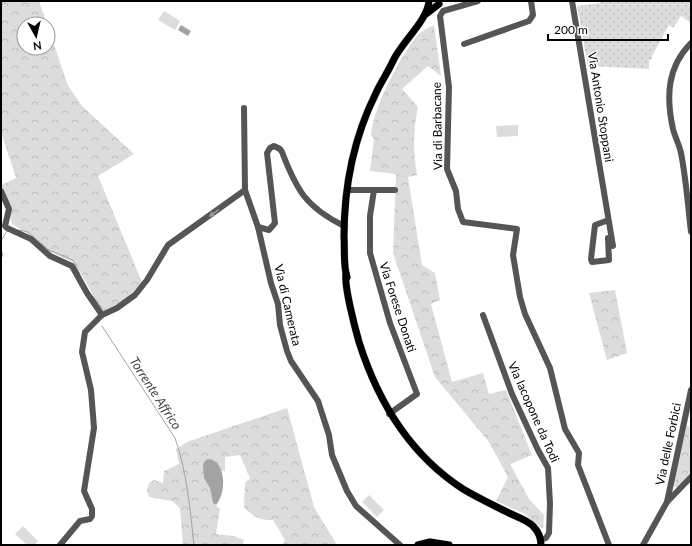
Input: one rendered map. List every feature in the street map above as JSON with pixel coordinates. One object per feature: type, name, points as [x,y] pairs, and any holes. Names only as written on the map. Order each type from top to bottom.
[{"type":"main road","points":[[441,2],[433,5],[429,1],[421,20],[384,76],[362,126],[355,148],[345,200],[346,274],[352,313],[366,363],[389,414],[406,438],[435,468],[466,491],[530,524],[541,542]]},
{"type":"main road","points":[[421,20],[441,2]]},
{"type":"main road","points":[[418,545],[430,542],[449,545]]},
{"type":"street","name":"Via di Barbacane","points":[[478,1],[444,12],[440,16],[449,87],[447,169],[456,191],[458,210],[463,222],[517,229],[513,255],[525,314],[550,368],[565,429],[579,453],[578,465],[609,545]]},
{"type":"street","points":[[464,44],[528,21],[533,15],[531,1]]},
{"type":"street","name":"Via Antonio Stoppani","points":[[572,1],[607,219],[613,246]]},
{"type":"street","points":[[691,43],[681,53],[672,71],[669,89],[669,104],[673,128],[681,152],[691,232]]},
{"type":"street","name":"Via di Camerata","points":[[244,108],[245,190],[258,227],[271,283],[278,304],[280,325],[287,351],[318,401],[329,435],[332,455],[339,474],[356,506],[400,545]]},
{"type":"street","points":[[258,227],[269,230],[275,223],[267,153],[270,148],[274,146],[280,149],[294,183],[307,201],[314,208],[333,220],[345,222]]},
{"type":"street","points":[[60,545],[80,521],[90,519],[92,516],[92,509],[84,491],[93,439],[94,419],[91,390],[82,345],[85,332],[102,315],[120,306],[135,295],[147,280],[168,245],[245,190]]},
{"type":"street","points":[[347,193],[374,190],[395,190]]},
{"type":"street","name":"Via Forese Donati","points":[[374,190],[370,216],[370,253],[390,324],[417,394],[389,414]]},
{"type":"street","points":[[1,191],[9,208],[3,225],[13,232],[31,239],[50,256],[72,266],[87,293],[102,315]]},
{"type":"street","name":"Via Antonio Stoppani","points":[[607,219],[609,259],[607,261],[592,262],[591,259],[595,225],[607,219]]},
{"type":"street","name":"Via Iacopone da Todi","points":[[483,315],[512,394],[548,468],[550,504],[549,533],[541,542]]},
{"type":"street","name":"Via delle Forbici","points":[[667,502],[691,390]]},
{"type":"street","points":[[643,545],[667,502],[691,477]]},
{"type":"green space","points":[[1,1],[39,1],[44,16],[16,16],[16,56],[56,56],[56,51],[68,86],[83,107],[134,154],[98,176],[142,282],[124,300],[102,311],[75,263],[48,251],[30,235],[12,224],[2,185],[16,178],[1,132]]},
{"type":"green space","points":[[600,1],[691,1],[691,23],[681,16],[673,28],[669,25],[652,56],[652,59],[649,60],[649,69],[588,66],[577,6],[600,3]]},
{"type":"green space","points":[[164,11],[180,21],[175,30],[158,20]]},
{"type":"green space","points":[[434,25],[441,76],[428,66],[402,89],[418,107],[414,141],[417,175],[408,177],[422,265],[435,273],[440,300],[431,304],[452,382],[483,373],[489,394],[506,390],[532,455],[510,464],[529,499],[544,515],[543,529],[525,514],[496,501],[508,477],[489,442],[435,377],[393,253],[396,174],[370,171],[374,139],[371,135],[376,111],[388,84],[409,46],[416,37]]},
{"type":"green space","points":[[518,125],[518,136],[497,137],[496,126]]},
{"type":"green space","points":[[615,290],[627,353],[607,360],[589,293]]},
{"type":"green space","points":[[287,408],[314,507],[337,545],[283,545],[285,540],[273,520],[264,520],[257,517],[244,507],[245,483],[250,478],[240,455],[225,457],[225,471],[221,471],[213,460],[206,460],[213,503],[220,509],[216,534],[234,536],[244,540],[242,545],[183,545],[180,508],[172,501],[149,497],[147,491],[149,483],[154,480],[163,483],[164,471],[179,464],[176,449],[187,442]]},
{"type":"green space","points":[[687,426],[691,427],[691,476],[689,474],[678,488],[669,484]]},
{"type":"green space","points":[[369,495],[384,510],[377,517],[362,502]]},
{"type":"green space","points":[[23,526],[38,541],[34,545],[27,545],[15,534]]},
{"type":"shaded area","points":[[181,25],[191,31],[188,36],[178,30]]},
{"type":"shaded area","points":[[210,459],[216,462],[220,467],[223,480],[222,494],[216,505],[213,503],[210,488],[204,478],[203,464],[206,460]]},
{"type":"waterway","name":"Torrente Affrico","points":[[19,230],[28,232],[49,250],[73,260],[80,274]]},
{"type":"waterway","points":[[1,241],[7,231]]},
{"type":"waterway","points":[[1,250],[3,255],[1,258]]},
{"type":"waterway","name":"Torrente Affrico","points":[[93,296],[102,308]]},
{"type":"waterway","name":"Torrente Affrico","points":[[102,326],[175,438],[185,477],[194,545]]}]
